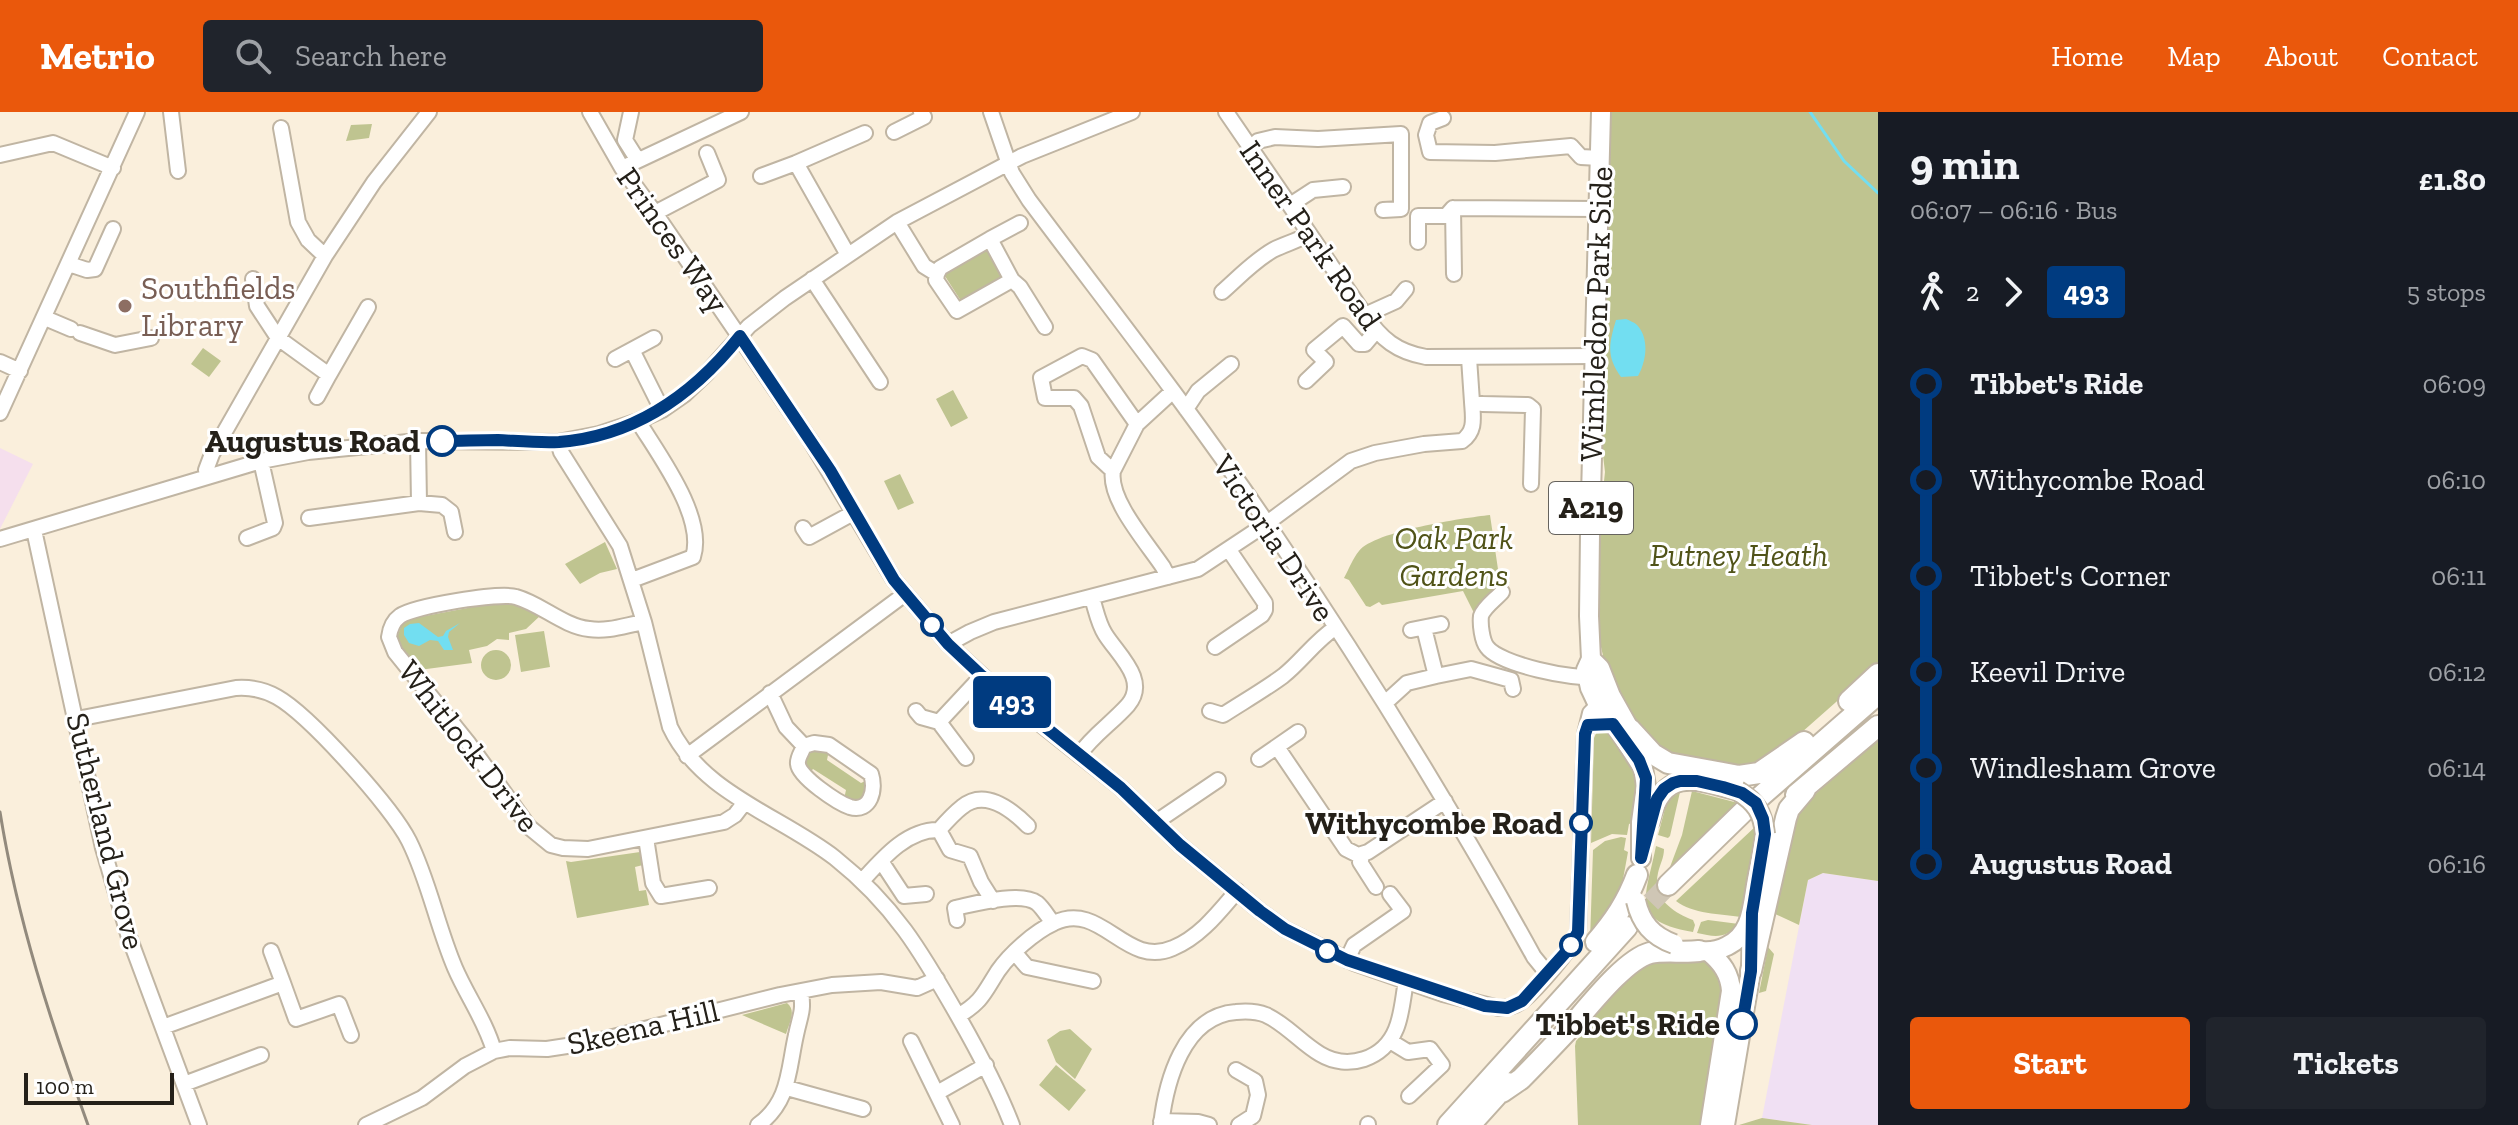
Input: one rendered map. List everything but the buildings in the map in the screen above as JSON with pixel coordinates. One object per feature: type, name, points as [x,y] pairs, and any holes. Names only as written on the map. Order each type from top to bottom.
[{"type":"highway","points":[[1731,789],[1761,778],[1784,762],[1878,674]]},
{"type":"highway","points":[[1764,842],[1799,780],[1878,694]]},
{"type":"highway","points":[[1751,971],[1786,818],[1799,780],[1878,709]]},
{"type":"highway","points":[[1670,890],[1745,810],[1799,780],[1878,726]]},
{"type":"highway","points":[[1622,727],[1668,763],[1739,776],[1759,773],[1804,742]]},
{"type":"highway","points":[[1499,1068],[1511,1041],[1620,913],[1629,898],[1639,867]]},
{"type":"highway","points":[[1448,1125],[1631,932]]},
{"type":"highway","points":[[1502,1092],[1521,1079],[1637,959],[1649,953],[1704,951]]},
{"type":"highway","points":[[1470,1125],[1502,1092],[1605,960]]},
{"type":"main road","name":"Wimbledon Park Side","points":[[1595,676],[1600,668],[1591,659],[1589,616],[1601,112]]},
{"type":"main road","name":"A219","points":[[1595,676],[1606,704],[1653,762],[1687,780],[1731,789]]},
{"type":"main road","name":"A219","points":[[1622,727],[1646,778],[1636,901],[1640,915],[1648,929],[1661,939],[1704,951]]},
{"type":"main road","name":"A219","points":[[1639,867],[1657,799],[1673,783],[1687,780]]},
{"type":"main road","points":[[1725,1125],[1751,971],[1752,913],[1764,842],[1763,819],[1756,803],[1731,789]]},
{"type":"main road","points":[[1704,951],[1739,939],[1752,913]]},
{"type":"main road","points":[[1704,951],[1717,959],[1728,974],[1731,991],[1710,1125]]},
{"type":"street","points":[[0,413],[137,112]]},
{"type":"street","points":[[171,112],[178,171]]},
{"type":"street","points":[[207,477],[206,470],[212,454],[325,256],[374,182],[429,112]]},
{"type":"street","name":"Princes Way","points":[[590,112],[622,168],[823,460],[894,580],[948,644],[982,676],[1121,788],[1180,845],[1285,929],[1347,960],[1485,1006],[1507,1008],[1522,1001],[1547,973]]},
{"type":"street","points":[[631,112],[625,140],[637,159]]},
{"type":"street","points":[[622,168],[741,112]]},
{"type":"street","points":[[894,132],[924,117],[921,112]]},
{"type":"street","name":"Victoria Drive","points":[[991,112],[1012,173],[1029,200],[1173,391],[1267,523],[1385,703],[1534,957],[1547,973]]},
{"type":"street","points":[[0,539],[261,461],[308,452],[418,441],[558,442],[589,437],[638,421],[662,410],[685,394],[749,326],[897,222],[1010,163],[1132,112]]},
{"type":"street","name":"Inner Park Road","points":[[1226,112],[1376,331],[1393,347],[1409,354],[1469,358],[1594,356]]},
{"type":"street","points":[[1443,118],[1430,123],[1426,135],[1430,152],[1495,153],[1571,146],[1581,157],[1600,158]]},
{"type":"street","points":[[281,128],[298,222],[308,240],[325,256]]},
{"type":"street","points":[[761,176],[865,133]]},
{"type":"street","points":[[1250,148],[1258,141],[1275,137],[1318,139],[1401,134],[1401,209],[1383,210]]},
{"type":"street","points":[[0,155],[53,143],[113,168]]},
{"type":"street","points":[[655,213],[718,180],[707,153]]},
{"type":"street","points":[[796,163],[848,255]]},
{"type":"street","points":[[1290,205],[1313,190],[1343,187]]},
{"type":"street","points":[[1453,208],[1454,274]]},
{"type":"street","points":[[1418,242],[1418,216],[1446,216],[1453,208],[1598,209]]},
{"type":"street","points":[[897,222],[924,266],[937,274]]},
{"type":"street","points":[[1012,280],[957,311],[936,280],[940,268],[1020,223]]},
{"type":"street","points":[[69,264],[87,270],[95,269],[113,229]]},
{"type":"street","points":[[1222,292],[1258,260],[1278,247],[1295,243],[1309,234]]},
{"type":"street","points":[[990,239],[1012,280],[1020,287],[1045,327]]},
{"type":"street","points":[[253,279],[257,306],[278,338],[329,375]]},
{"type":"street","points":[[812,279],[880,382]]},
{"type":"street","points":[[1365,315],[1396,301],[1406,289]]},
{"type":"street","points":[[317,397],[368,307]]},
{"type":"street","points":[[45,318],[115,345],[151,338]]},
{"type":"street","points":[[1306,381],[1326,362],[1314,350],[1343,326],[1359,344],[1365,344],[1376,331]]},
{"type":"street","points":[[615,359],[654,338]]},
{"type":"street","points":[[632,350],[662,410]]},
{"type":"street","points":[[1113,471],[1098,457],[1081,406],[1074,398],[1045,398],[1041,378],[1082,356],[1092,360],[1137,424]]},
{"type":"street","points":[[948,644],[994,622],[1198,569],[1351,461],[1424,444],[1462,441],[1472,431],[1469,358]]},
{"type":"street","points":[[0,362],[20,371]]},
{"type":"street","points":[[1186,409],[1198,391],[1231,364]]},
{"type":"street","points":[[1168,577],[1112,486],[1113,471],[1137,424],[1173,391]]},
{"type":"street","points":[[1472,402],[1528,405],[1533,409],[1531,484]]},
{"type":"street","points":[[632,580],[693,557],[695,549],[693,523],[684,498],[638,421]]},
{"type":"street","points":[[418,441],[419,503]]},
{"type":"street","points":[[558,442],[561,452],[616,539],[632,580],[670,727],[687,756],[745,802],[833,857],[862,881],[893,914],[914,940],[986,1065],[1012,1125]]},
{"type":"street","points":[[247,538],[273,528],[275,523],[261,461]]},
{"type":"street","points":[[309,518],[419,503],[442,505],[451,512],[455,532]]},
{"type":"street","points":[[803,528],[809,537],[853,513]]},
{"type":"street","name":"Sutherland Grove","points":[[34,530],[106,856],[128,934],[199,1125]]},
{"type":"street","points":[[1215,647],[1265,610],[1265,603],[1229,550]]},
{"type":"street","points":[[1502,592],[1483,611],[1481,618],[1483,640],[1488,649],[1541,670],[1569,677],[1595,676]]},
{"type":"street","points":[[687,756],[905,594]]},
{"type":"street","name":"Whitlock Drive","points":[[644,622],[610,629],[581,628],[527,601],[507,595],[401,615],[393,623],[389,637],[395,652],[460,731],[520,816],[551,845],[588,849],[724,822],[735,815],[745,802]]},
{"type":"street","points":[[1079,755],[1101,728],[1129,704],[1136,684],[1133,674],[1103,631],[1092,598]]},
{"type":"street","points":[[1436,676],[1418,629],[1441,624]]},
{"type":"street","points":[[1210,711],[1223,715],[1285,675],[1317,644],[1321,636],[1335,628]]},
{"type":"street","points":[[1385,703],[1407,683],[1471,669],[1511,680],[1513,689]]},
{"type":"street","points":[[939,722],[982,676]]},
{"type":"street","points":[[77,719],[236,688],[258,689],[287,703],[366,784],[403,830],[427,885],[454,966],[494,1051]]},
{"type":"street","points":[[770,693],[786,727],[804,746]]},
{"type":"street","points":[[1547,973],[1572,944],[1579,925],[1584,741],[1590,713],[1606,704]]},
{"type":"street","points":[[916,711],[921,717],[939,722],[966,758]]},
{"type":"street","points":[[1588,725],[1622,727]]},
{"type":"street","points":[[1259,759],[1298,732]]},
{"type":"street","points":[[814,743],[829,745],[864,767],[874,783],[870,801],[851,807],[807,779],[798,763],[804,746],[814,743]]},
{"type":"street","points":[[1277,747],[1346,849],[1358,855],[1445,801]]},
{"type":"street","points":[[1156,822],[1218,780]]},
{"type":"street","points":[[939,830],[964,804],[989,800],[1011,810],[1028,826]]},
{"type":"street","points":[[862,881],[913,834],[926,829],[939,830]]},
{"type":"street","points":[[939,830],[950,850],[970,856],[993,901]]},
{"type":"street","points":[[646,838],[653,883],[661,896],[709,888]]},
{"type":"street","points":[[1363,854],[1360,862],[1376,887]]},
{"type":"street","points":[[881,861],[904,896],[926,894]]},
{"type":"street","points":[[958,1016],[979,1002],[1000,968],[1015,953],[1053,923],[1069,919],[1091,921],[1137,949],[1162,951],[1184,943],[1204,928],[1237,891]]},
{"type":"street","points":[[1347,960],[1354,945],[1403,911],[1390,894]]},
{"type":"street","points":[[957,920],[955,908],[1025,898],[1034,901],[1053,923]]},
{"type":"street","points":[[271,951],[298,1024],[339,1004],[351,1035]]},
{"type":"street","points":[[1015,953],[1027,967],[1093,981]]},
{"type":"street","name":"Skeena Hill","points":[[366,1125],[422,1098],[465,1066],[494,1051],[547,1049],[593,1042],[838,984],[888,983],[917,988],[937,979]]},
{"type":"street","points":[[1209,1125],[1198,1122],[1161,1123],[1169,1081],[1189,1042],[1204,1023],[1230,1012],[1251,1011],[1266,1015],[1322,1055],[1342,1062],[1359,1061],[1380,1052],[1390,1041],[1399,1021],[1406,981]]},
{"type":"street","points":[[163,1027],[283,983]]},
{"type":"street","points":[[758,1125],[771,1115],[787,1088],[803,1010],[801,992]]},
{"type":"street","points":[[911,1041],[952,1125]]},
{"type":"street","points":[[1390,1041],[1408,1052],[1430,1049],[1442,1065],[1409,1096]]},
{"type":"street","points":[[184,1084],[261,1055]]},
{"type":"street","points":[[937,1093],[986,1065]]},
{"type":"street","points":[[1236,1070],[1255,1081],[1258,1095],[1253,1116],[1239,1125]]},
{"type":"street","points":[[787,1088],[863,1109]]},
{"type":"shaded area","points":[[0,448],[33,464],[0,529]]},
{"type":"shaded area","points":[[1823,873],[1878,881],[1878,1125],[1812,1125],[1762,1118],[1808,880]]},
{"type":"green space","name":"Putney Heath","points":[[1609,112],[1878,112],[1878,665],[1759,770],[1674,761],[1633,720],[1604,660],[1598,634],[1600,518],[1605,472],[1602,447]]},
{"type":"green space","points":[[372,124],[369,138],[346,141],[351,125]]},
{"type":"green space","points":[[989,249],[1005,277],[961,301],[943,273]]},
{"type":"green space","points":[[203,348],[221,361],[209,377],[191,364]]},
{"type":"green space","points":[[953,390],[968,418],[951,427],[936,399]]},
{"type":"green space","points":[[900,474],[914,503],[898,510],[884,481]]},
{"type":"green space","name":"Oak Park Gardens","points":[[1490,515],[1499,576],[1510,582],[1475,615],[1463,591],[1366,606],[1349,580],[1344,578],[1359,551],[1382,537]]},
{"type":"green space","points":[[605,542],[617,569],[600,573],[580,584],[565,564]]},
{"type":"green space","points":[[494,603],[521,605],[541,615],[526,629],[509,633],[509,640],[497,639],[487,646],[469,650],[472,663],[419,670],[400,645],[397,637],[402,624],[409,619]]},
{"type":"green space","points":[[544,631],[550,667],[521,672],[515,635]]},
{"type":"green space","points":[[496,650],[502,651],[510,659],[510,671],[502,679],[496,680],[490,679],[482,671],[481,665],[482,659],[490,651]]},
{"type":"green space","points":[[1598,729],[1610,729],[1639,768],[1634,822],[1629,824],[1627,835],[1612,834],[1591,843],[1594,738]]},
{"type":"green space","points":[[1878,739],[1878,881],[1823,873],[1808,880],[1799,925],[1773,913],[1797,810]]},
{"type":"green space","points":[[815,747],[829,750],[827,760],[861,783],[870,779],[863,802],[844,799],[846,790],[813,769],[807,776],[802,762],[808,751]]},
{"type":"green space","points":[[1692,791],[1742,804],[1667,875],[1682,835]]},
{"type":"green space","points":[[1680,792],[1670,836],[1658,835],[1667,801]]},
{"type":"green space","points":[[1757,825],[1757,842],[1741,917],[1698,911],[1676,901]]},
{"type":"green space","points":[[1626,838],[1624,850],[1628,852],[1619,901],[1590,941],[1593,850],[1605,841]]},
{"type":"green space","points":[[1656,846],[1664,849],[1657,882],[1661,897],[1678,913],[1693,920],[1693,932],[1658,921],[1646,904]]},
{"type":"green space","points":[[640,852],[643,865],[635,867],[639,891],[646,890],[649,905],[577,918],[566,861]]},
{"type":"green space","points":[[1701,922],[1739,924],[1720,936],[1697,933]]},
{"type":"green space","points":[[1768,947],[1774,954],[1766,991],[1759,993]]},
{"type":"green space","points":[[1671,956],[1705,962],[1714,967],[1724,986],[1703,1125],[1578,1125],[1575,1046],[1596,1019],[1591,1012],[1633,966]]},
{"type":"green space","points":[[787,1003],[792,1013],[786,1034],[742,1015]]},
{"type":"green space","points":[[1070,1029],[1092,1049],[1075,1079],[1056,1062],[1047,1040],[1060,1031]]},
{"type":"green space","points":[[1056,1065],[1086,1090],[1069,1111],[1039,1085]]},
{"type":"green space","points":[[1762,1118],[1812,1125],[1739,1125]]},
{"type":"water","points":[[1626,319],[1637,325],[1644,337],[1645,357],[1638,376],[1621,377],[1611,356],[1616,320]]},
{"type":"water","points":[[419,623],[438,637],[460,623],[449,632],[453,650],[444,650],[438,641],[430,640],[419,646],[409,643],[404,628]]},
{"type":"waterway","points":[[1810,112],[1844,161],[1878,193]]},
{"type":"tunnel","points":[[1630,924],[1668,885]]},
{"type":"railway","points":[[0,812],[36,970],[88,1125]]},
{"type":"bus line","name":"493","points":[[442,441],[558,442],[619,428],[662,410],[685,394],[740,336],[830,470],[894,580],[948,644],[982,676],[1121,788],[1180,845],[1285,929],[1347,960],[1485,1006],[1507,1008],[1522,1001],[1576,938],[1579,925],[1585,734],[1588,725],[1613,724],[1639,760],[1646,778],[1641,858],[1657,799],[1673,783],[1697,781],[1738,791],[1756,803],[1763,819],[1764,849],[1752,913],[1751,971],[1742,1024]]},
{"type":"place","name":"Southfields Library","points":[[125,306]]},
{"type":"place","name":"Augustus Road","points":[[442,441]]},
{"type":"place","name":"Withycombe Road","points":[[1581,823]]},
{"type":"place","name":"Tibbet's Ride","points":[[1742,1024]]}]
